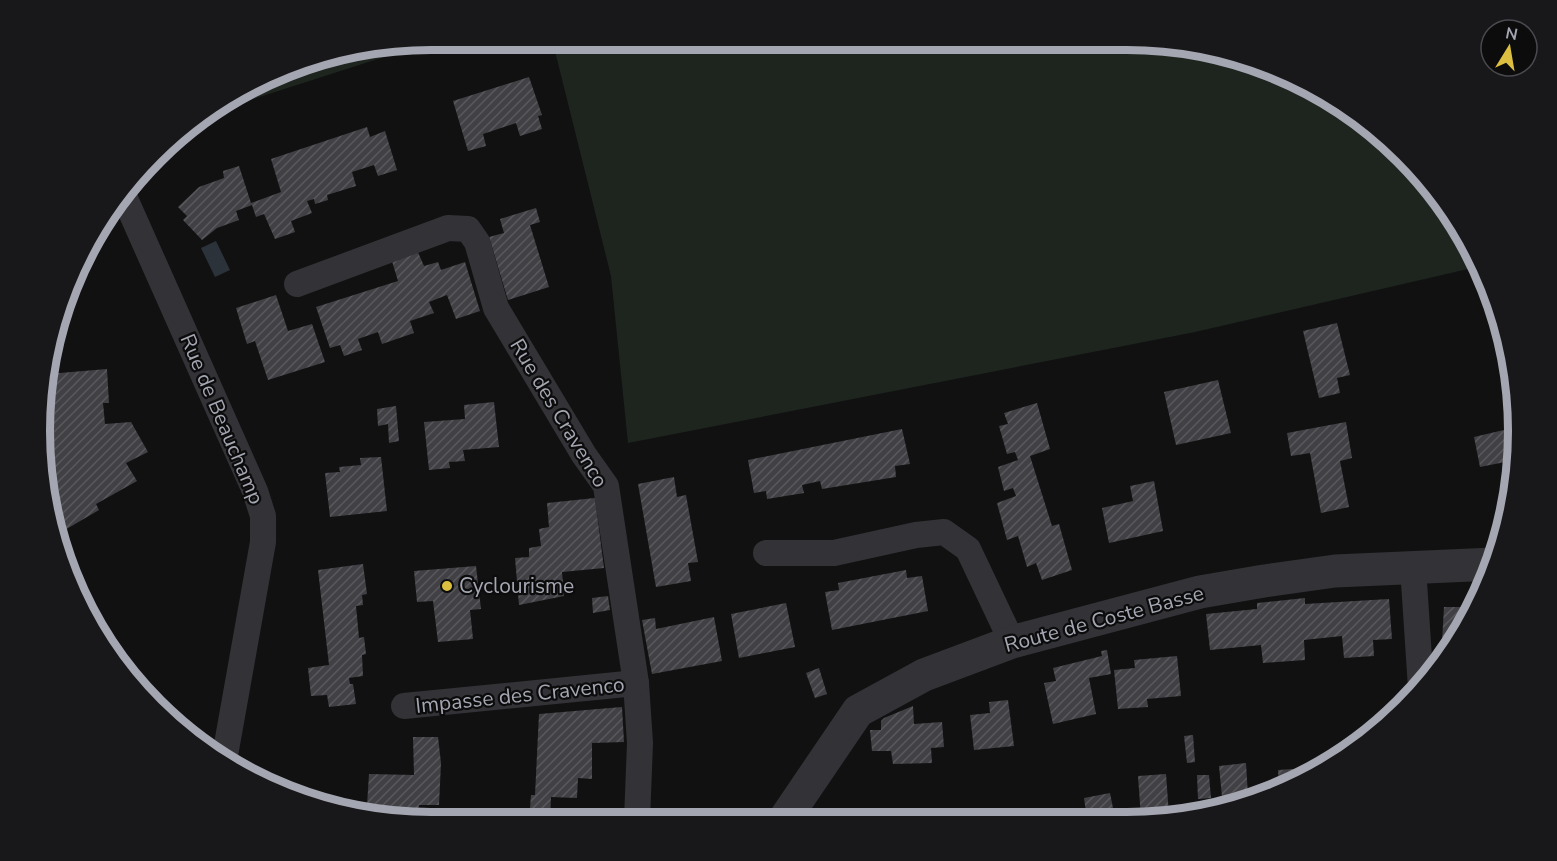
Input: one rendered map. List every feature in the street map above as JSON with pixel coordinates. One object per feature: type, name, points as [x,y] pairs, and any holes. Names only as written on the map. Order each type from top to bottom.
[{"type":"street","name":"Rue de Beauchamp","points":[[126,201],[255,491],[263,516],[263,542],[226,751]]},
{"type":"street","name":"Rue des Cravenco","points":[[297,284],[448,228],[468,229],[477,242],[496,308],[584,454],[606,486],[636,683],[640,743],[637,812]]},
{"type":"street","points":[[766,553],[834,553],[916,535],[944,532],[968,549],[1012,642]]},
{"type":"street","name":"Route de Coste Basse","points":[[789,812],[858,711],[924,675],[1012,642],[1200,592],[1335,571],[1483,564]]},
{"type":"street","points":[[1413,567],[1420,673]]},
{"type":"street","name":"Impasse des Cravenco","points":[[404,706],[636,683]]},
{"type":"shaded area","points":[[406,50],[233,105],[262,89],[332,62]]},
{"type":"shaded area","points":[[555,50],[1151,50],[1225,62],[1295,89],[1338,114],[1378,144],[1413,179],[1429,199],[1456,240],[1471,268],[1195,332],[628,443],[611,276]]},
{"type":"shaded area","points":[[216,241],[230,270],[215,277],[201,248]]},
{"type":"building","points":[[529,77],[542,115],[538,116],[542,129],[520,136],[516,123],[483,134],[486,146],[468,151],[453,101]]},
{"type":"building","points":[[367,127],[370,137],[385,131],[397,170],[378,176],[374,165],[352,172],[356,186],[327,195],[328,200],[315,204],[314,199],[307,201],[312,213],[291,221],[295,232],[275,239],[264,214],[256,217],[252,205],[236,211],[239,220],[217,228],[202,240],[183,220],[187,216],[178,207],[199,187],[224,178],[223,171],[239,166],[251,203],[281,192],[271,159]]},
{"type":"building","points":[[536,208],[540,222],[530,225],[549,287],[508,300],[489,237],[504,233],[500,219]]},
{"type":"building","points":[[417,250],[424,266],[438,262],[441,270],[465,262],[480,311],[456,319],[447,295],[429,302],[434,313],[410,321],[414,333],[382,344],[378,332],[358,339],[362,350],[344,356],[340,345],[330,348],[316,307],[398,281],[391,258]]},
{"type":"building","points":[[276,295],[288,331],[312,324],[325,362],[268,380],[255,341],[247,344],[236,308]]},
{"type":"building","points":[[1337,323],[1350,375],[1337,378],[1340,393],[1319,398],[1303,331]]},
{"type":"building","points":[[107,369],[109,403],[103,403],[105,424],[131,422],[148,452],[126,463],[137,481],[96,504],[99,510],[63,531],[50,455],[50,406],[54,373]]},
{"type":"building","points":[[1218,380],[1231,433],[1176,445],[1164,392]]},
{"type":"building","points":[[494,402],[499,447],[463,450],[465,461],[449,462],[450,468],[429,470],[424,422],[465,419],[464,405]]},
{"type":"building","points":[[1507,402],[1508,429],[1503,403]]},
{"type":"building","points":[[1037,403],[1050,449],[1030,456],[1052,526],[1059,524],[1072,570],[1042,580],[1036,563],[1027,567],[1018,536],[1007,540],[997,503],[1016,496],[1013,488],[1004,491],[998,467],[1018,460],[1015,452],[1007,454],[999,426],[1008,424],[1004,413]]},
{"type":"building","points":[[396,406],[399,441],[389,443],[388,424],[378,426],[377,409]]},
{"type":"building","points":[[1346,422],[1352,458],[1340,461],[1349,507],[1321,513],[1310,453],[1291,456],[1287,433]]},
{"type":"building","points":[[902,429],[910,464],[895,466],[896,477],[822,489],[820,481],[802,485],[804,493],[767,499],[766,491],[754,493],[748,460]]},
{"type":"building","points":[[1508,429],[1506,462],[1480,467],[1474,437]]},
{"type":"building","points":[[381,457],[387,511],[330,517],[325,473],[340,472],[339,467],[361,465],[360,458]]},
{"type":"building","points":[[674,477],[677,497],[686,495],[698,562],[688,563],[691,581],[656,587],[638,484]]},
{"type":"building","points":[[1154,481],[1163,531],[1109,543],[1102,508],[1133,501],[1130,486]]},
{"type":"building","points":[[595,498],[604,568],[562,572],[564,596],[519,605],[515,558],[529,557],[529,548],[541,546],[539,529],[549,527],[547,503]]},
{"type":"building","points":[[363,564],[367,594],[362,595],[363,605],[356,606],[359,638],[364,637],[366,654],[362,655],[363,676],[349,678],[350,684],[353,684],[356,704],[329,707],[327,695],[311,696],[308,668],[329,665],[318,570]]},
{"type":"building","name":"Cyclourisme","points":[[476,566],[481,609],[470,610],[473,639],[438,642],[433,601],[417,602],[414,571]]},
{"type":"building","points":[[906,570],[907,578],[922,576],[928,611],[832,630],[825,592],[839,590],[838,583]]},
{"type":"building","points":[[608,596],[610,610],[593,613],[592,598]]},
{"type":"building","points":[[1305,598],[1305,604],[1389,599],[1392,639],[1373,640],[1374,656],[1344,658],[1342,636],[1304,640],[1305,660],[1263,663],[1261,645],[1210,650],[1206,614],[1257,609],[1257,603]]},
{"type":"building","points":[[786,603],[795,647],[739,658],[731,614]]},
{"type":"building","points":[[1444,607],[1464,607],[1456,621],[1442,642]]},
{"type":"building","points":[[714,617],[722,661],[652,674],[642,620],[655,618],[656,629]]},
{"type":"building","points":[[1107,650],[1111,674],[1089,678],[1096,714],[1053,724],[1044,683],[1056,681],[1053,668],[1102,656],[1101,651]]},
{"type":"building","points":[[1177,656],[1181,696],[1147,699],[1148,707],[1118,709],[1114,670],[1135,668],[1134,660]]},
{"type":"building","points":[[819,668],[827,694],[815,698],[806,673]]},
{"type":"building","points":[[1008,700],[1014,746],[974,750],[970,715],[990,713],[989,702]]},
{"type":"building","points":[[913,706],[914,724],[942,722],[944,747],[931,748],[932,763],[893,764],[891,751],[872,751],[870,730],[881,730],[881,721],[884,718]]},
{"type":"building","points":[[622,707],[624,742],[592,743],[592,779],[578,778],[577,798],[551,797],[550,812],[530,812],[531,795],[535,795],[539,714]]},
{"type":"building","points":[[1193,735],[1195,762],[1187,763],[1184,736]]},
{"type":"building","points":[[413,737],[438,737],[441,763],[439,805],[419,805],[418,812],[367,806],[369,774],[414,775]]},
{"type":"building","points":[[1246,763],[1248,791],[1222,797],[1219,766]]},
{"type":"building","points":[[1302,768],[1279,779],[1278,770]]},
{"type":"building","points":[[1166,774],[1169,809],[1141,811],[1138,776]]},
{"type":"building","points":[[1197,775],[1209,775],[1211,798],[1198,799]]},
{"type":"building","points":[[1110,793],[1113,808],[1102,810],[1102,812],[1086,812],[1084,798]]},
{"type":"place","name":"Cyclourisme","points":[[447,586]]}]
